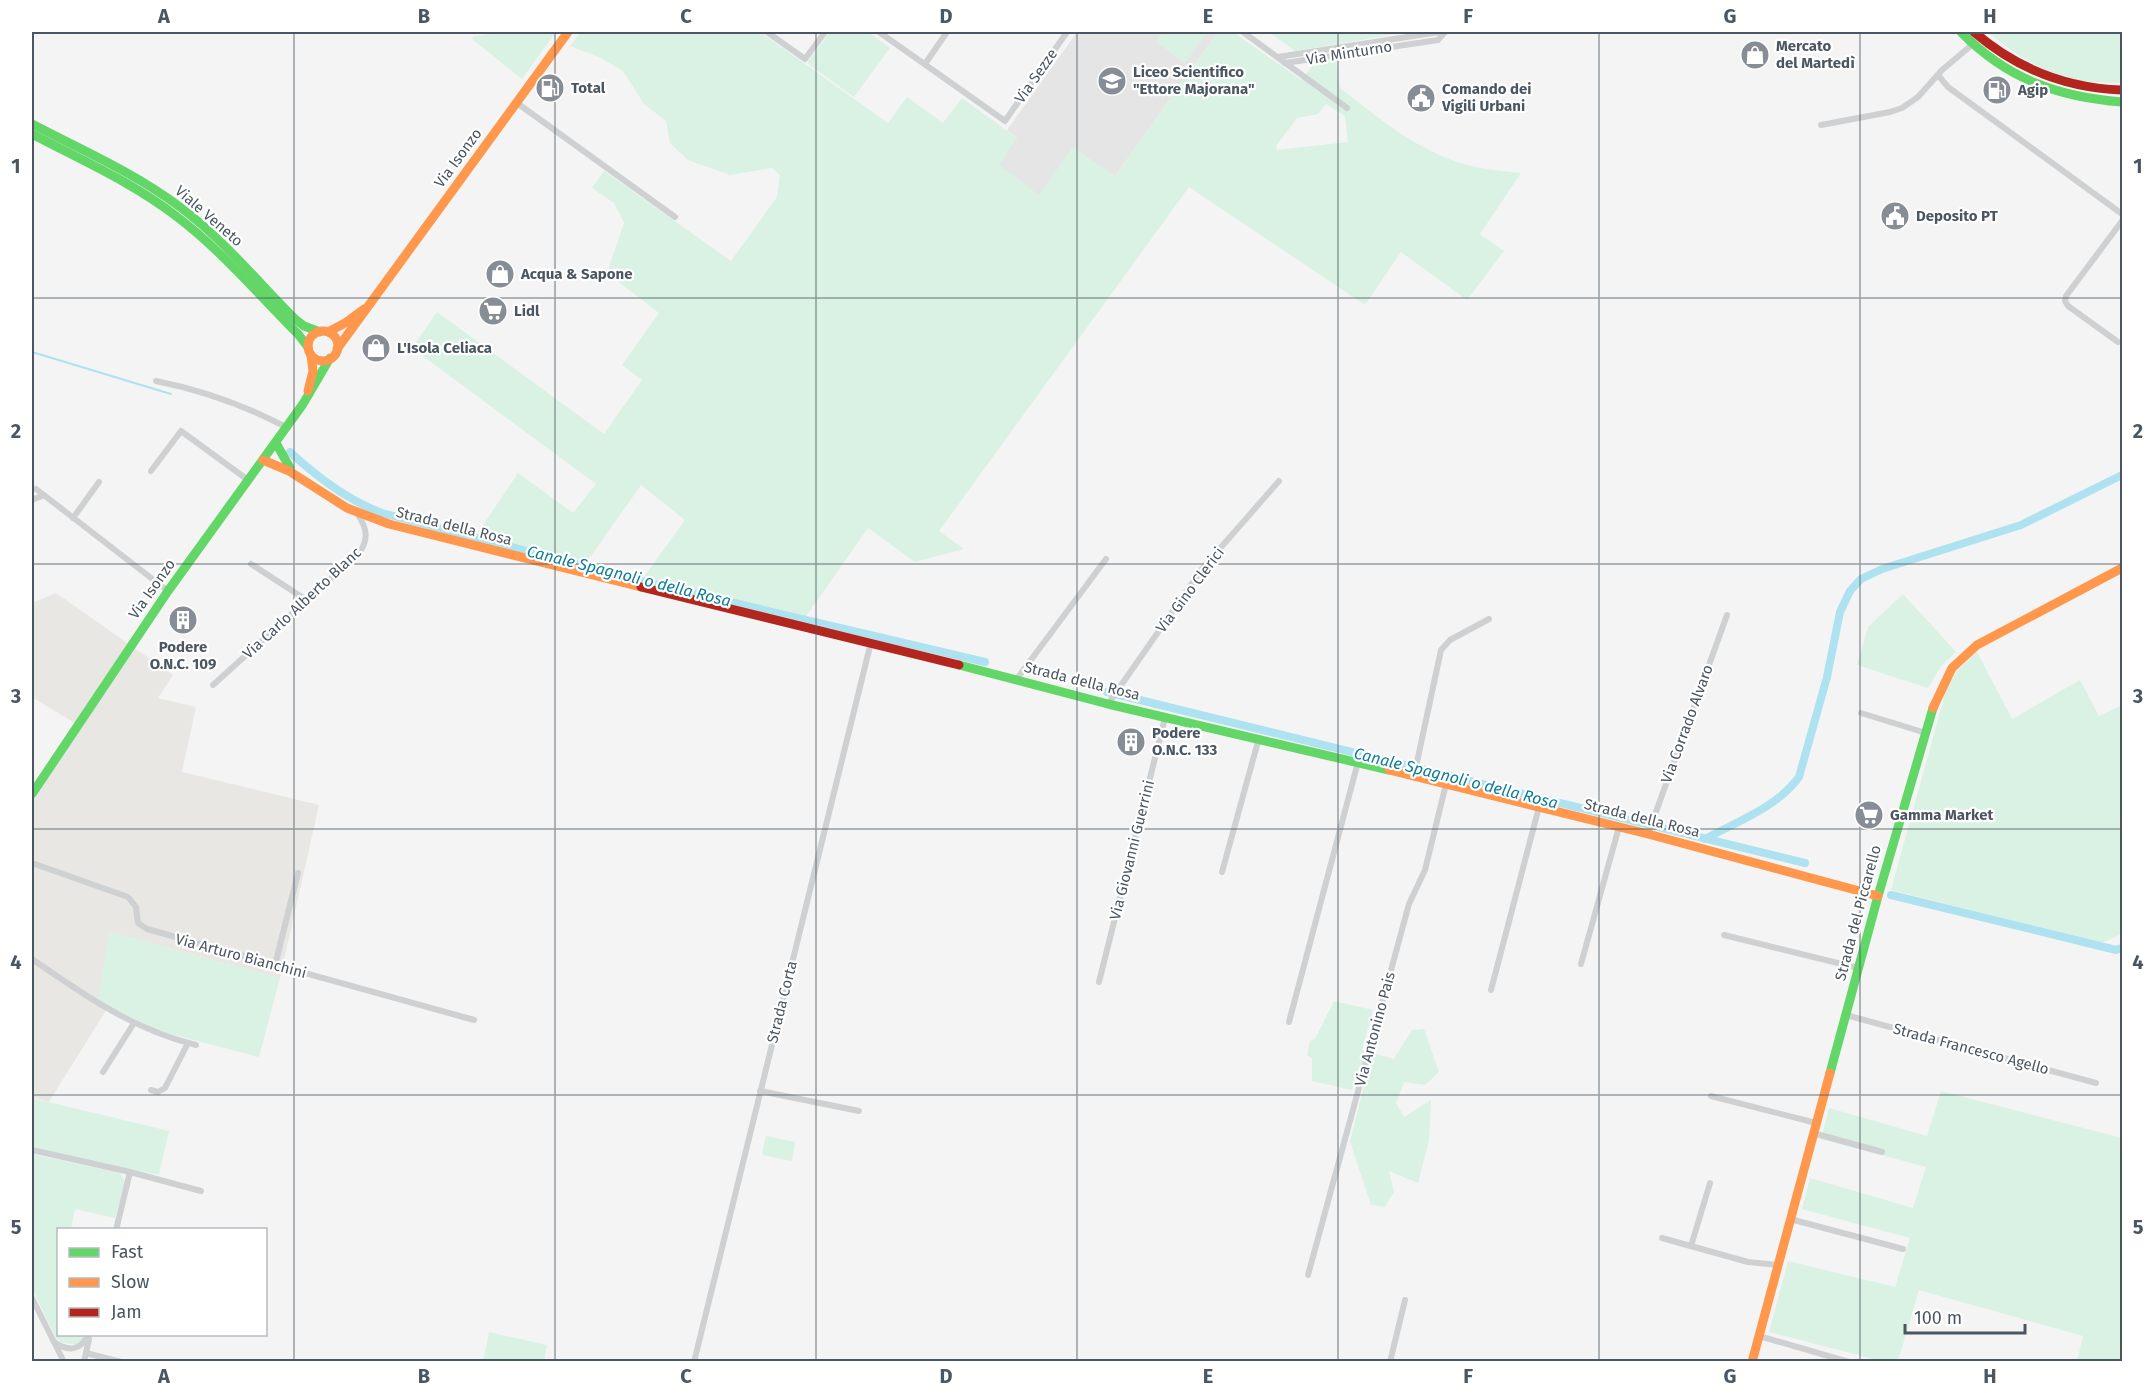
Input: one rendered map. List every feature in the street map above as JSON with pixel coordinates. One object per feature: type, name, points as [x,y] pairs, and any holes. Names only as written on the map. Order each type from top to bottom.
[{"type":"street","name":"Via Isonzo","points":[[32,794],[168,591],[303,404],[330,358],[568,32]]},
{"type":"street","points":[[767,32],[805,59],[825,32]]},
{"type":"street","points":[[879,32],[925,64],[947,32]]},
{"type":"street","name":"Via Sezze","points":[[925,64],[1005,121],[1068,32]]},
{"type":"street","points":[[1243,32],[1347,108]]},
{"type":"street","name":"Via Minturno","points":[[1278,57],[1439,32]]},
{"type":"street","name":"Via Minturno","points":[[1285,63],[1438,40],[1445,32]]},
{"type":"street","points":[[1961,32],[1973,44],[2011,72],[2049,89],[2082,98],[2122,102]]},
{"type":"street","points":[[1974,32],[2007,56],[2042,75],[2085,87],[2122,90]]},
{"type":"street","points":[[1821,124],[1899,109],[1918,97],[1938,75],[1973,44]]},
{"type":"street","points":[[1938,75],[1948,87],[2122,214]]},
{"type":"street","points":[[517,103],[675,217]]},
{"type":"street","name":"Viale Veneto","points":[[32,124],[132,177],[178,206],[211,234],[304,326],[324,332]]},
{"type":"street","name":"Viale Veneto","points":[[32,134],[135,189],[174,214],[211,247],[298,334],[310,351]]},
{"type":"street","points":[[2118,342],[2068,306],[2065,301],[2066,296],[2122,221]]},
{"type":"street","name":"Via Isonzo","points":[[303,404],[313,371],[310,339],[345,323],[372,302]]},
{"type":"street","points":[[324,332],[334,337],[337,349]]},
{"type":"street","points":[[310,351],[319,360],[330,358]]},
{"type":"street","points":[[156,381],[242,407],[286,427]]},
{"type":"street","points":[[151,471],[181,431],[248,480]]},
{"type":"street","name":"Strada della Rosa","points":[[276,443],[291,470]]},
{"type":"street","name":"Strada della Rosa","points":[[262,460],[291,470],[325,495],[357,512],[410,531],[871,642],[1165,718],[1259,738],[1648,834],[1878,896]]},
{"type":"street","name":"Via Gino Clerici","points":[[1108,704],[1202,569],[1279,481]]},
{"type":"street","points":[[73,518],[99,482]]},
{"type":"street","points":[[36,489],[168,591]]},
{"type":"street","points":[[32,500],[44,495]]},
{"type":"street","name":"Via Carlo Alberto Blanc","points":[[213,685],[362,550],[366,541],[366,529],[357,512]]},
{"type":"street","points":[[1016,680],[1106,559]]},
{"type":"street","points":[[251,564],[308,601]]},
{"type":"street","name":"Strada del Piccarello","points":[[1752,1362],[1878,896],[1942,684],[1952,668],[1966,653],[2122,568]]},
{"type":"street","name":"Via Corrado Alvaro","points":[[1648,834],[1727,615]]},
{"type":"street","points":[[1414,776],[1441,650],[1450,640],[1489,619]]},
{"type":"street","name":"Strada Corta","points":[[694,1362],[871,642]]},
{"type":"street","points":[[1860,713],[1926,733]]},
{"type":"street","name":"Via Giovanni Guerrini","points":[[1099,982],[1165,718]]},
{"type":"street","points":[[1222,872],[1259,738]]},
{"type":"street","points":[[1289,1022],[1358,762]]},
{"type":"street","name":"Via Antonino Pais","points":[[1308,1275],[1409,904],[1425,870],[1446,784]]},
{"type":"street","points":[[1491,990],[1539,807]]},
{"type":"street","points":[[1581,964],[1619,827]]},
{"type":"street","name":"Via Arturo Bianchini","points":[[32,863],[128,897],[136,907],[138,923],[147,929],[474,1020]]},
{"type":"street","points":[[275,965],[298,873]]},
{"type":"street","points":[[1724,935],[1858,968]]},
{"type":"street","points":[[32,959],[93,1001],[134,1023],[157,1034],[196,1045]]},
{"type":"street","name":"Strada Francesco Agello","points":[[1846,1015],[2096,1083]]},
{"type":"street","points":[[103,1072],[134,1023]]},
{"type":"street","points":[[151,1090],[160,1092],[165,1088],[188,1043]]},
{"type":"street","points":[[760,1091],[860,1111]]},
{"type":"street","points":[[1711,1096],[1816,1123]]},
{"type":"street","points":[[1813,1133],[1882,1152]]},
{"type":"street","points":[[32,1150],[201,1191]]},
{"type":"street","points":[[116,1228],[130,1172]]},
{"type":"street","points":[[1691,1246],[1710,1183]]},
{"type":"street","points":[[1790,1219],[1903,1249]]},
{"type":"street","points":[[1662,1238],[1748,1262],[1778,1265]]},
{"type":"street","points":[[32,1298],[64,1362]]},
{"type":"street","points":[[1390,1362],[1405,1300]]},
{"type":"street","points":[[54,1341],[65,1348],[74,1349],[89,1336]]},
{"type":"street","points":[[84,1362],[90,1336]]},
{"type":"street","points":[[1759,1336],[1849,1362]]},
{"type":"street","points":[[86,1353],[121,1362]]},
{"type":"shaded area","name":"Liceo Scientifico \"Ettore Majorana\"","points":[[1077,32],[1218,32],[1115,176],[1039,196],[998,165],[1017,138],[1007,130]]},
{"type":"shaded area","points":[[56,593],[173,675],[158,698],[196,707],[182,772],[319,805],[280,978],[109,932],[108,1007],[49,1102],[32,1097],[32,803],[81,727],[32,697],[32,603]]},
{"type":"green space","points":[[513,32],[556,32],[522,79],[472,39],[474,36]]},
{"type":"green space","points":[[581,32],[760,32],[888,123],[907,97],[943,123],[962,98],[1017,138],[999,165],[1039,195],[1073,147],[1115,176],[1218,32],[1233,32],[1301,80],[1315,63],[1336,59],[1340,88],[1418,144],[1452,160],[1477,167],[1521,173],[1480,234],[1504,251],[1467,300],[1401,252],[1365,305],[1189,187],[939,531],[964,549],[915,562],[868,528],[805,618],[641,581],[685,520],[641,485],[584,566],[475,537],[518,473],[573,513],[596,484],[412,348],[437,312],[604,434],[642,380],[622,365],[659,313],[607,273],[624,223],[614,203],[592,188],[604,171],[731,261],[777,197],[780,175],[772,168],[730,175],[688,160],[670,143],[666,121],[644,104],[623,71],[601,58],[570,46]],"holes":[[[1326,104],[1345,116],[1348,142],[1277,150],[1276,146],[1297,118],[1318,114]]]},
{"type":"green space","points":[[830,32],[868,32],[890,48],[854,97],[807,63]]},
{"type":"green space","points":[[1163,32],[1207,32],[1185,63],[1156,42]]},
{"type":"green space","points":[[1269,32],[1408,32],[1295,51]]},
{"type":"green space","points":[[1988,32],[2122,32],[2122,83],[2084,81],[2058,74],[2009,49]]},
{"type":"green space","points":[[1903,594],[1956,652],[1941,666],[1928,688],[1857,665],[1868,627]]},
{"type":"green space","points":[[1977,652],[2012,719],[2080,680],[2099,716],[2122,705],[2122,934],[2101,943],[1891,890],[1947,687],[1959,669]]},
{"type":"green space","points":[[109,932],[280,978],[259,1057],[163,1032],[98,1001]]},
{"type":"green space","points":[[1334,1001],[1373,1010],[1362,1050],[1394,1059],[1412,1030],[1424,1029],[1439,1072],[1425,1085],[1404,1082],[1396,1103],[1404,1117],[1431,1100],[1429,1140],[1418,1183],[1389,1171],[1394,1192],[1385,1207],[1371,1205],[1350,1141],[1365,1082],[1356,1078],[1352,1090],[1312,1081],[1312,1058],[1307,1055],[1310,1041],[1315,1039]]},
{"type":"green space","points":[[1941,1091],[2122,1138],[2122,1361],[2077,1361],[2083,1336],[1919,1290],[1898,1361],[1881,1361],[1769,1332],[1788,1261],[1895,1287],[1910,1238],[1802,1209],[1810,1178],[1913,1208],[1926,1167],[1821,1139],[1829,1108],[1927,1136]]},
{"type":"green space","points":[[32,1098],[169,1131],[159,1175],[32,1148]]},
{"type":"green space","points":[[766,1136],[795,1142],[792,1161],[762,1155]]},
{"type":"green space","points":[[32,1154],[120,1173],[125,1181],[115,1218],[75,1209],[71,1228],[57,1228],[57,1336],[85,1336],[76,1344],[63,1343],[56,1338],[32,1288]]},
{"type":"green space","points":[[489,1332],[547,1345],[544,1361],[483,1361]]},
{"type":"waterway","points":[[32,352],[171,394]]},
{"type":"waterway","name":"Canale Spagnoli o della Rosa","points":[[290,452],[333,487],[357,502],[382,513],[641,581],[985,662]]},
{"type":"waterway","points":[[1705,839],[1768,805],[1790,788],[1799,777],[1827,677],[1840,612],[1850,591],[1861,579],[1882,569],[2021,525],[2122,475]]},
{"type":"waterway","name":"Canale Spagnoli o della Rosa","points":[[1107,692],[1805,863]]},
{"type":"waterway","name":"Canale Spagnoli o della Rosa","points":[[1891,895],[2116,950],[2122,948]]},
{"type":"traffic: fast","points":[[1961,32],[1997,62],[2035,83],[2076,96],[2122,102]]},
{"type":"traffic: fast","points":[[32,124],[127,173],[180,207],[225,246],[295,319],[304,326],[320,332]]},
{"type":"traffic: fast","points":[[32,134],[124,182],[193,229],[224,258],[308,347]]},
{"type":"traffic: fast","points":[[32,794],[168,591],[303,404],[330,358]]},
{"type":"traffic: fast","points":[[276,443],[290,468]]},
{"type":"traffic: fast","points":[[959,665],[1108,704],[1389,770]]},
{"type":"traffic: fast","points":[[1830,1073],[1878,896],[1933,708]]},
{"type":"traffic: slow","points":[[337,349],[568,32]]},
{"type":"traffic: slow","points":[[328,332],[364,309]]},
{"type":"traffic: slow","points":[[323,331],[333,336],[338,346],[333,356],[323,361],[313,356],[308,346],[313,336],[323,331]]},
{"type":"traffic: slow","points":[[308,391],[313,371],[311,355]]},
{"type":"traffic: slow","points":[[263,460],[289,471],[347,508],[389,524],[641,587]]},
{"type":"traffic: slow","points":[[1933,708],[1952,668],[1977,645],[2122,568]]},
{"type":"traffic: slow","points":[[1389,770],[1648,834],[1878,896]]},
{"type":"traffic: slow","points":[[1752,1362],[1830,1073]]},
{"type":"traffic: jam","points":[[1974,32],[2007,56],[2043,74],[2061,81],[2122,90]]},
{"type":"traffic: jam","points":[[641,587],[959,665]]},
{"type":"place","name":"Mercato del Martedì","points":[[1755,55]]},
{"type":"place","name":"Liceo Scientifico \"Ettore Majorana\"","points":[[1112,81]]},
{"type":"place","name":"Total","points":[[550,88]]},
{"type":"place","name":"Agip","points":[[1997,90]]},
{"type":"place","name":"Comando dei Vigili Urbani","points":[[1421,98]]},
{"type":"place","name":"Deposito PT","points":[[1895,216]]},
{"type":"place","name":"Acqua & Sapone","points":[[500,274]]},
{"type":"place","name":"Lidl","points":[[493,311]]},
{"type":"place","name":"L'Isola Celiaca","points":[[376,348]]},
{"type":"place","name":"Podere O.N.C. 109","points":[[183,620]]},
{"type":"place","name":"Podere O.N.C. 133","points":[[1131,742]]},
{"type":"place","name":"Gamma Market","points":[[1869,815]]}]
